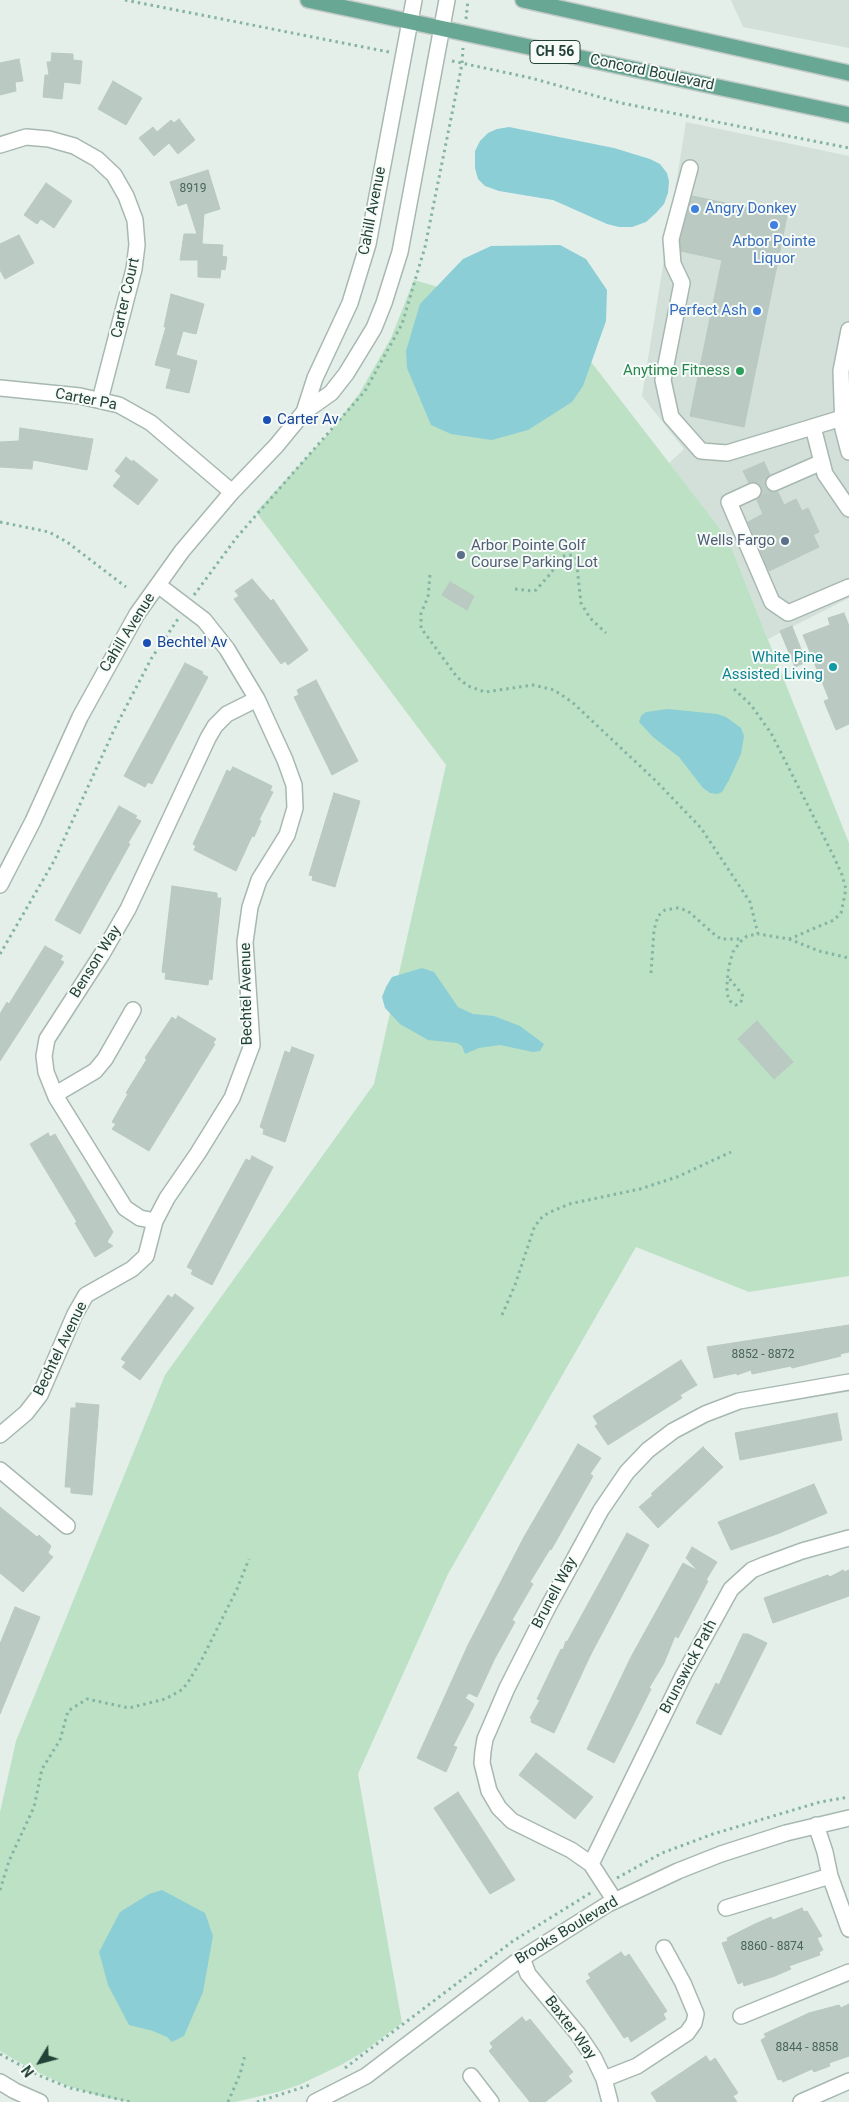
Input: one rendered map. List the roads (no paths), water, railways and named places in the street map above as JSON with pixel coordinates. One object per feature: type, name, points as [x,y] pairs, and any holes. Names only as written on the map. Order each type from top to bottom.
[{"type":"main road","name":"Concord Boulevard","points":[[308,0],[849,115]]},
{"type":"main road","points":[[523,0],[849,73]]},
{"type":"street","name":"Cahill Avenue","points":[[304,412],[315,378],[350,303],[368,244],[402,54],[414,0]]},
{"type":"street","name":"Cahill Avenue","points":[[0,885],[33,821],[80,717],[137,614],[182,551],[304,412],[331,393],[368,340],[384,303],[402,244],[447,0]]},
{"type":"street","name":"Carter Court","points":[[0,145],[26,137],[49,139],[74,146],[96,159],[114,175],[126,196],[134,220],[138,245],[134,269],[100,400]]},
{"type":"street","points":[[690,168],[671,239],[673,264],[682,283],[663,380],[671,417],[701,450],[728,453],[846,418]]},
{"type":"street","points":[[849,330],[841,371],[846,418],[843,429],[849,452]]},
{"type":"street","name":"Carter Pa","points":[[0,388],[80,396],[119,405],[151,423],[232,492]]},
{"type":"street","points":[[813,427],[825,474],[849,509]]},
{"type":"street","points":[[774,483],[822,462]]},
{"type":"street","points":[[753,491],[729,502],[772,602],[788,613],[849,587]]},
{"type":"street","name":"Bechtel Avenue","points":[[0,1435],[26,1413],[40,1395],[75,1314],[86,1295],[132,1269],[146,1256],[155,1220],[167,1198],[232,1098],[252,1045],[245,942],[250,907],[259,880],[287,835],[295,808],[294,785],[285,760],[256,699],[215,632],[187,606],[158,585]]},
{"type":"street","name":"Benson Way","points":[[155,1220],[140,1218],[125,1208],[56,1094],[46,1072],[44,1056],[47,1039],[102,954],[128,909],[168,821],[215,726],[227,714],[256,699]]},
{"type":"street","points":[[56,1094],[95,1071],[105,1059],[133,1010]]},
{"type":"street","name":"Brunell Way","points":[[615,1901],[591,1864],[571,1850],[512,1821],[499,1808],[489,1791],[482,1763],[485,1739],[504,1696],[561,1582],[615,1487],[648,1450],[673,1431],[705,1414],[739,1401],[849,1382]]},
{"type":"street","points":[[0,1470],[67,1526]]},
{"type":"street","name":"Brunswick Path","points":[[591,1864],[683,1676],[731,1589],[752,1570],[764,1564],[849,1538]]},
{"type":"street","name":"Brooks Boulevard","points":[[315,2102],[347,2095],[393,2056],[522,1958],[568,1928],[615,1901],[678,1871],[721,1854],[816,1825],[849,1818]]},
{"type":"street","points":[[816,1825],[825,1852],[830,1876],[843,1891],[849,1929]]},
{"type":"street","points":[[726,1908],[830,1876]]},
{"type":"street","points":[[604,2079],[637,2066],[687,2033],[694,2023],[696,2014],[683,1983],[664,1948]]},
{"type":"street","name":"Baxter Way","points":[[522,1958],[528,1974],[578,2034],[594,2058],[604,2079],[610,2102]]},
{"type":"street","points":[[741,2016],[849,1972]]},
{"type":"street","points":[[471,2076],[491,2102]]},
{"type":"street","points":[[801,2102],[849,2081]]},
{"type":"street","points":[[0,2082],[14,2091],[40,2102]]},
{"type":"water","points":[[509,127],[614,148],[650,159],[660,164],[667,173],[669,181],[668,193],[664,204],[646,222],[632,227],[619,227],[607,224],[553,200],[499,191],[485,186],[478,179],[475,168],[475,151],[480,141],[488,133]]},
{"type":"water","points":[[560,245],[586,259],[607,290],[606,321],[583,386],[572,402],[528,430],[492,440],[451,434],[431,425],[407,368],[406,351],[420,304],[463,259],[491,246]]},
{"type":"water","points":[[668,709],[717,714],[726,717],[741,728],[744,736],[741,754],[722,792],[717,794],[710,793],[703,788],[679,757],[653,737],[639,722],[641,716],[646,712]]},
{"type":"water","points":[[422,968],[434,972],[458,1007],[473,1014],[494,1016],[520,1026],[544,1044],[540,1051],[533,1052],[500,1045],[479,1048],[465,1054],[462,1046],[457,1043],[428,1040],[400,1024],[385,1008],[382,997],[392,977]]},
{"type":"water","points":[[162,1890],[205,1913],[213,1936],[203,1992],[184,2036],[172,2042],[167,2037],[153,2031],[129,2025],[108,1985],[99,1952],[120,1912],[149,1894]]},
{"type":"tunnel","points":[[753,491],[774,483]]},
{"type":"place","name":"Angry Donkey","points":[[695,209]]},
{"type":"place","name":"Arbor Pointe Liquor","points":[[774,225]]},
{"type":"place","name":"Perfect Ash","points":[[757,311]]},
{"type":"place","name":"Anytime Fitness","points":[[740,371]]},
{"type":"place","name":"Carter Av","points":[[267,420]]},
{"type":"place","name":"Wells Fargo","points":[[785,541]]},
{"type":"place","name":"Arbor Pointe Golf Course Parking Lot","points":[[461,555]]},
{"type":"place","name":"Bechtel Av","points":[[147,643]]},
{"type":"place","name":"White Pine Assisted Living","points":[[833,667]]}]
